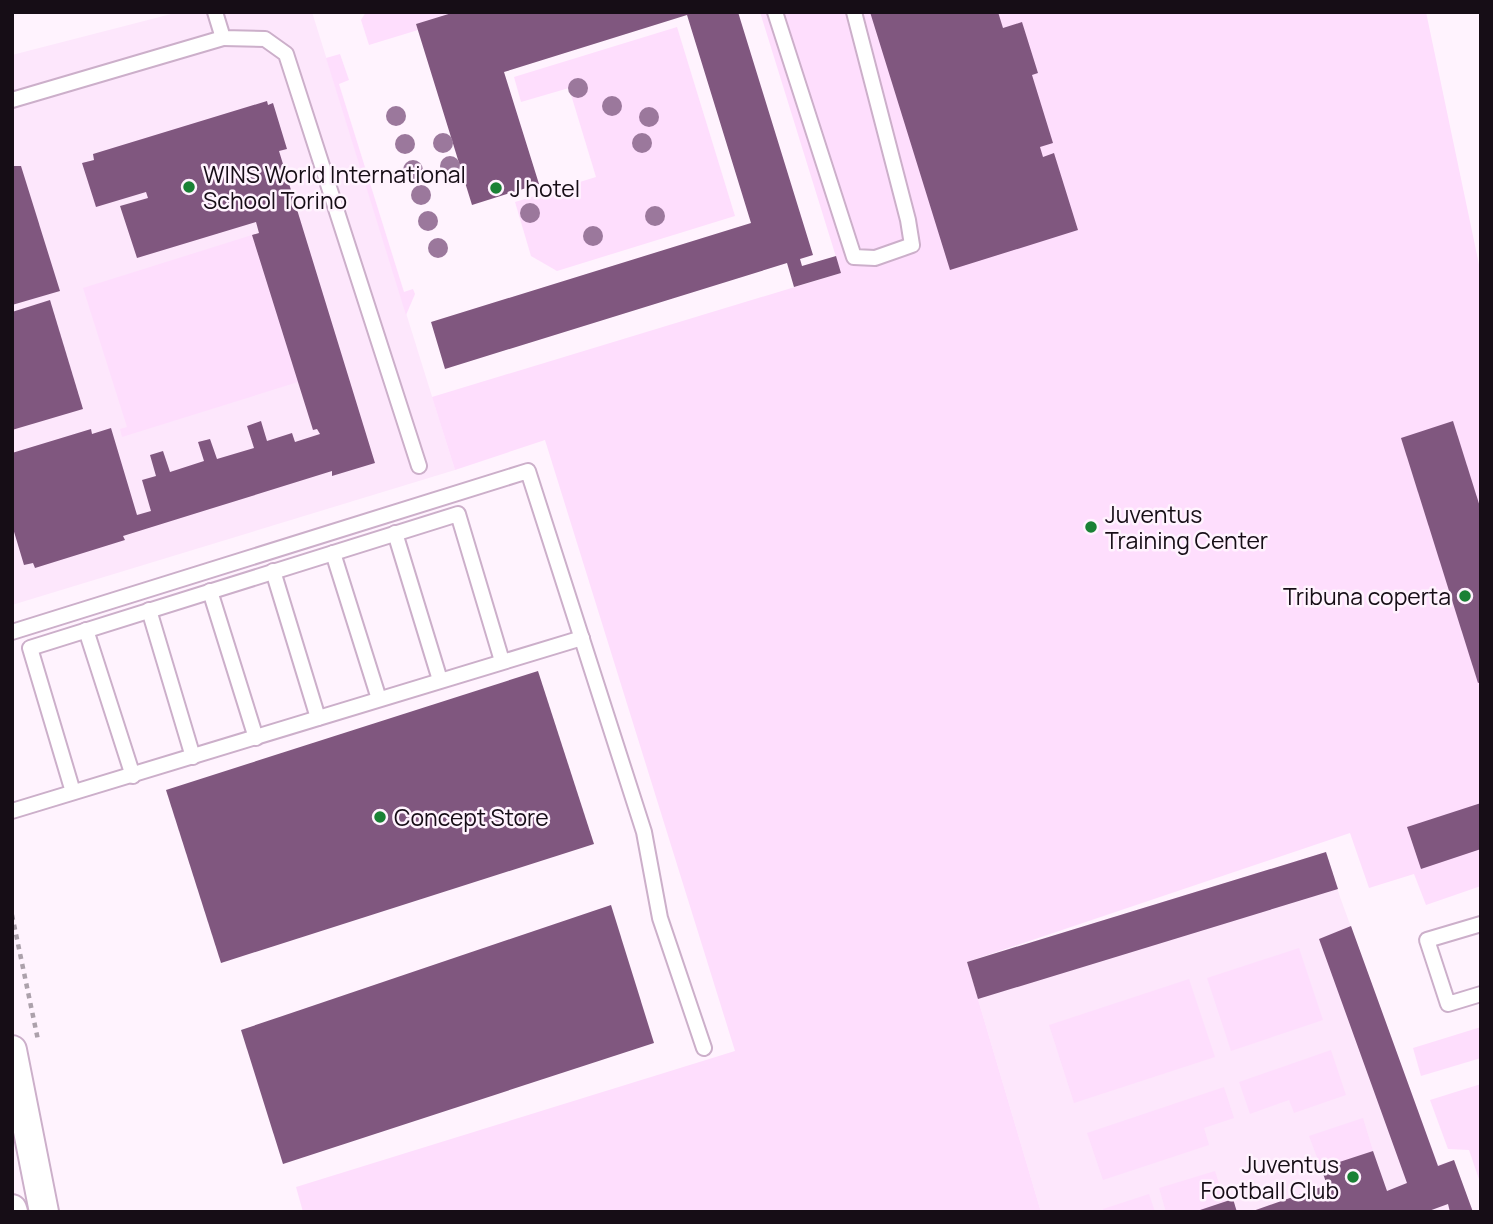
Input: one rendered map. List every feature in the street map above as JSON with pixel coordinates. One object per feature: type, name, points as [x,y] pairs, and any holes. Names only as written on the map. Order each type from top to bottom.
[{"type":"street","points":[[12,1050],[44,1212]]},
{"type":"lane","points":[[215,12],[223,38]]},
{"type":"lane","points":[[775,12],[854,257],[875,258],[912,245],[908,220],[854,12]]},
{"type":"lane","points":[[12,100],[223,38],[265,39],[286,54],[419,466]]},
{"type":"lane","points":[[12,632],[528,471],[644,832],[660,918],[704,1048]]},
{"type":"lane","points":[[73,792],[30,648],[457,514],[502,662]]},
{"type":"lane","points":[[395,533],[440,680]]},
{"type":"lane","points":[[333,553],[379,699]]},
{"type":"lane","points":[[273,572],[318,718]]},
{"type":"lane","points":[[210,592],[256,737]]},
{"type":"lane","points":[[149,610],[193,757]]},
{"type":"lane","points":[[86,630],[133,776]]},
{"type":"lane","points":[[12,811],[582,638]]},
{"type":"lane","points":[[1481,924],[1427,940],[1448,1004],[1481,994]]},
{"type":"shaded area","name":"WINS World International School Torino","points":[[179,12],[312,12],[455,470],[12,605],[12,55]]},
{"type":"shaded area","points":[[366,12],[455,12],[416,24],[418,30],[369,45],[361,20]]},
{"type":"shaded area","points":[[760,12],[1426,12],[1481,274],[1481,886],[1426,905],[1414,874],[1369,888],[1350,833],[967,962],[1041,1212],[303,1212],[296,1187],[735,1051],[545,440],[455,470],[432,397],[841,273]]},
{"type":"shaded area","points":[[677,27],[735,216],[557,271],[531,256],[515,202],[596,177],[569,88],[521,102],[514,77]]},
{"type":"shaded area","points":[[340,54],[349,80],[339,84],[404,292],[413,289],[415,294],[406,315],[326,58]]},
{"type":"shaded area","points":[[252,235],[298,382],[122,437],[120,429],[127,427],[83,288]]},
{"type":"shaded area","points":[[1326,852],[1438,1165],[1454,1160],[1473,1212],[1041,1212],[967,962]]},
{"type":"shaded area","points":[[1299,948],[1323,1020],[1231,1051],[1207,978]]},
{"type":"shaded area","points":[[1189,979],[1215,1057],[1074,1103],[1049,1025]]},
{"type":"shaded area","points":[[1481,1027],[1481,1058],[1421,1076],[1413,1048]]},
{"type":"shaded area","points":[[1331,1050],[1346,1095],[1294,1113],[1289,1100],[1250,1114],[1239,1082]]},
{"type":"shaded area","points":[[1481,1084],[1481,1185],[1469,1150],[1448,1149],[1430,1100]]},
{"type":"shaded area","points":[[1224,1087],[1234,1118],[1204,1128],[1209,1145],[1103,1180],[1087,1133]]},
{"type":"shaded area","points":[[1363,1118],[1373,1151],[1321,1168],[1309,1136]]},
{"type":"shaded area","points":[[1215,1171],[1225,1202],[1195,1212],[1166,1212],[1159,1188]]},
{"type":"shaded area","points":[[1149,1194],[1155,1212],[1104,1212],[1103,1209]]},
{"type":"building","name":"J hotel","points":[[455,12],[738,12],[813,255],[800,259],[802,266],[836,256],[841,273],[794,287],[787,263],[445,369],[431,322],[751,223],[687,15],[504,72],[539,184],[472,205],[416,24]]},
{"type":"building","points":[[870,12],[998,12],[1003,28],[1022,22],[1038,73],[1032,75],[1053,143],[1040,147],[1043,157],[1054,153],[1078,230],[950,270]]},
{"type":"building","points":[[267,101],[268,105],[273,103],[287,149],[279,151],[375,463],[332,476],[332,471],[123,536],[125,540],[35,568],[33,563],[24,565],[12,525],[12,453],[91,429],[92,434],[111,428],[137,515],[151,511],[142,480],[156,476],[150,455],[163,451],[170,472],[204,461],[198,442],[210,439],[217,459],[254,448],[247,426],[261,421],[267,441],[292,433],[295,442],[320,434],[317,429],[313,430],[252,235],[259,233],[256,222],[137,258],[120,206],[148,198],[146,192],[96,207],[82,163],[94,160],[93,154]]},
{"type":"building","points":[[12,166],[21,166],[60,291],[12,305]]},
{"type":"building","points":[[50,300],[83,409],[12,430],[12,312]]},
{"type":"building","name":"Tribuna coperta","points":[[1453,421],[1481,510],[1481,682],[1478,683],[1401,438]]},
{"type":"building","name":"Concept Store","points":[[538,671],[594,844],[221,963],[166,790]]},
{"type":"building","points":[[1481,803],[1481,849],[1421,869],[1407,827]]},
{"type":"building","points":[[1326,852],[1338,889],[978,999],[967,962]]},
{"type":"building","points":[[611,905],[654,1043],[283,1164],[241,1030]]},
{"type":"building","points":[[1351,926],[1438,1166],[1454,1160],[1473,1212],[1450,1212],[1448,1204],[1426,1212],[1250,1212],[1327,1185],[1321,1168],[1373,1151],[1387,1191],[1407,1183],[1319,939]]},
{"type":"building","name":"Juventus Football Club","points":[[1233,1199],[1237,1212],[1197,1212],[1197,1211]]},
{"type":"place","name":"WINS World International School Torino","points":[[189,187]]},
{"type":"place","name":"J hotel","points":[[496,188]]},
{"type":"place","name":"Juventus Training Center","points":[[1091,527]]},
{"type":"place","name":"Tribuna coperta","points":[[1465,596]]},
{"type":"place","name":"Concept Store","points":[[380,817]]},
{"type":"place","name":"Juventus Football Club","points":[[1353,1177]]}]
